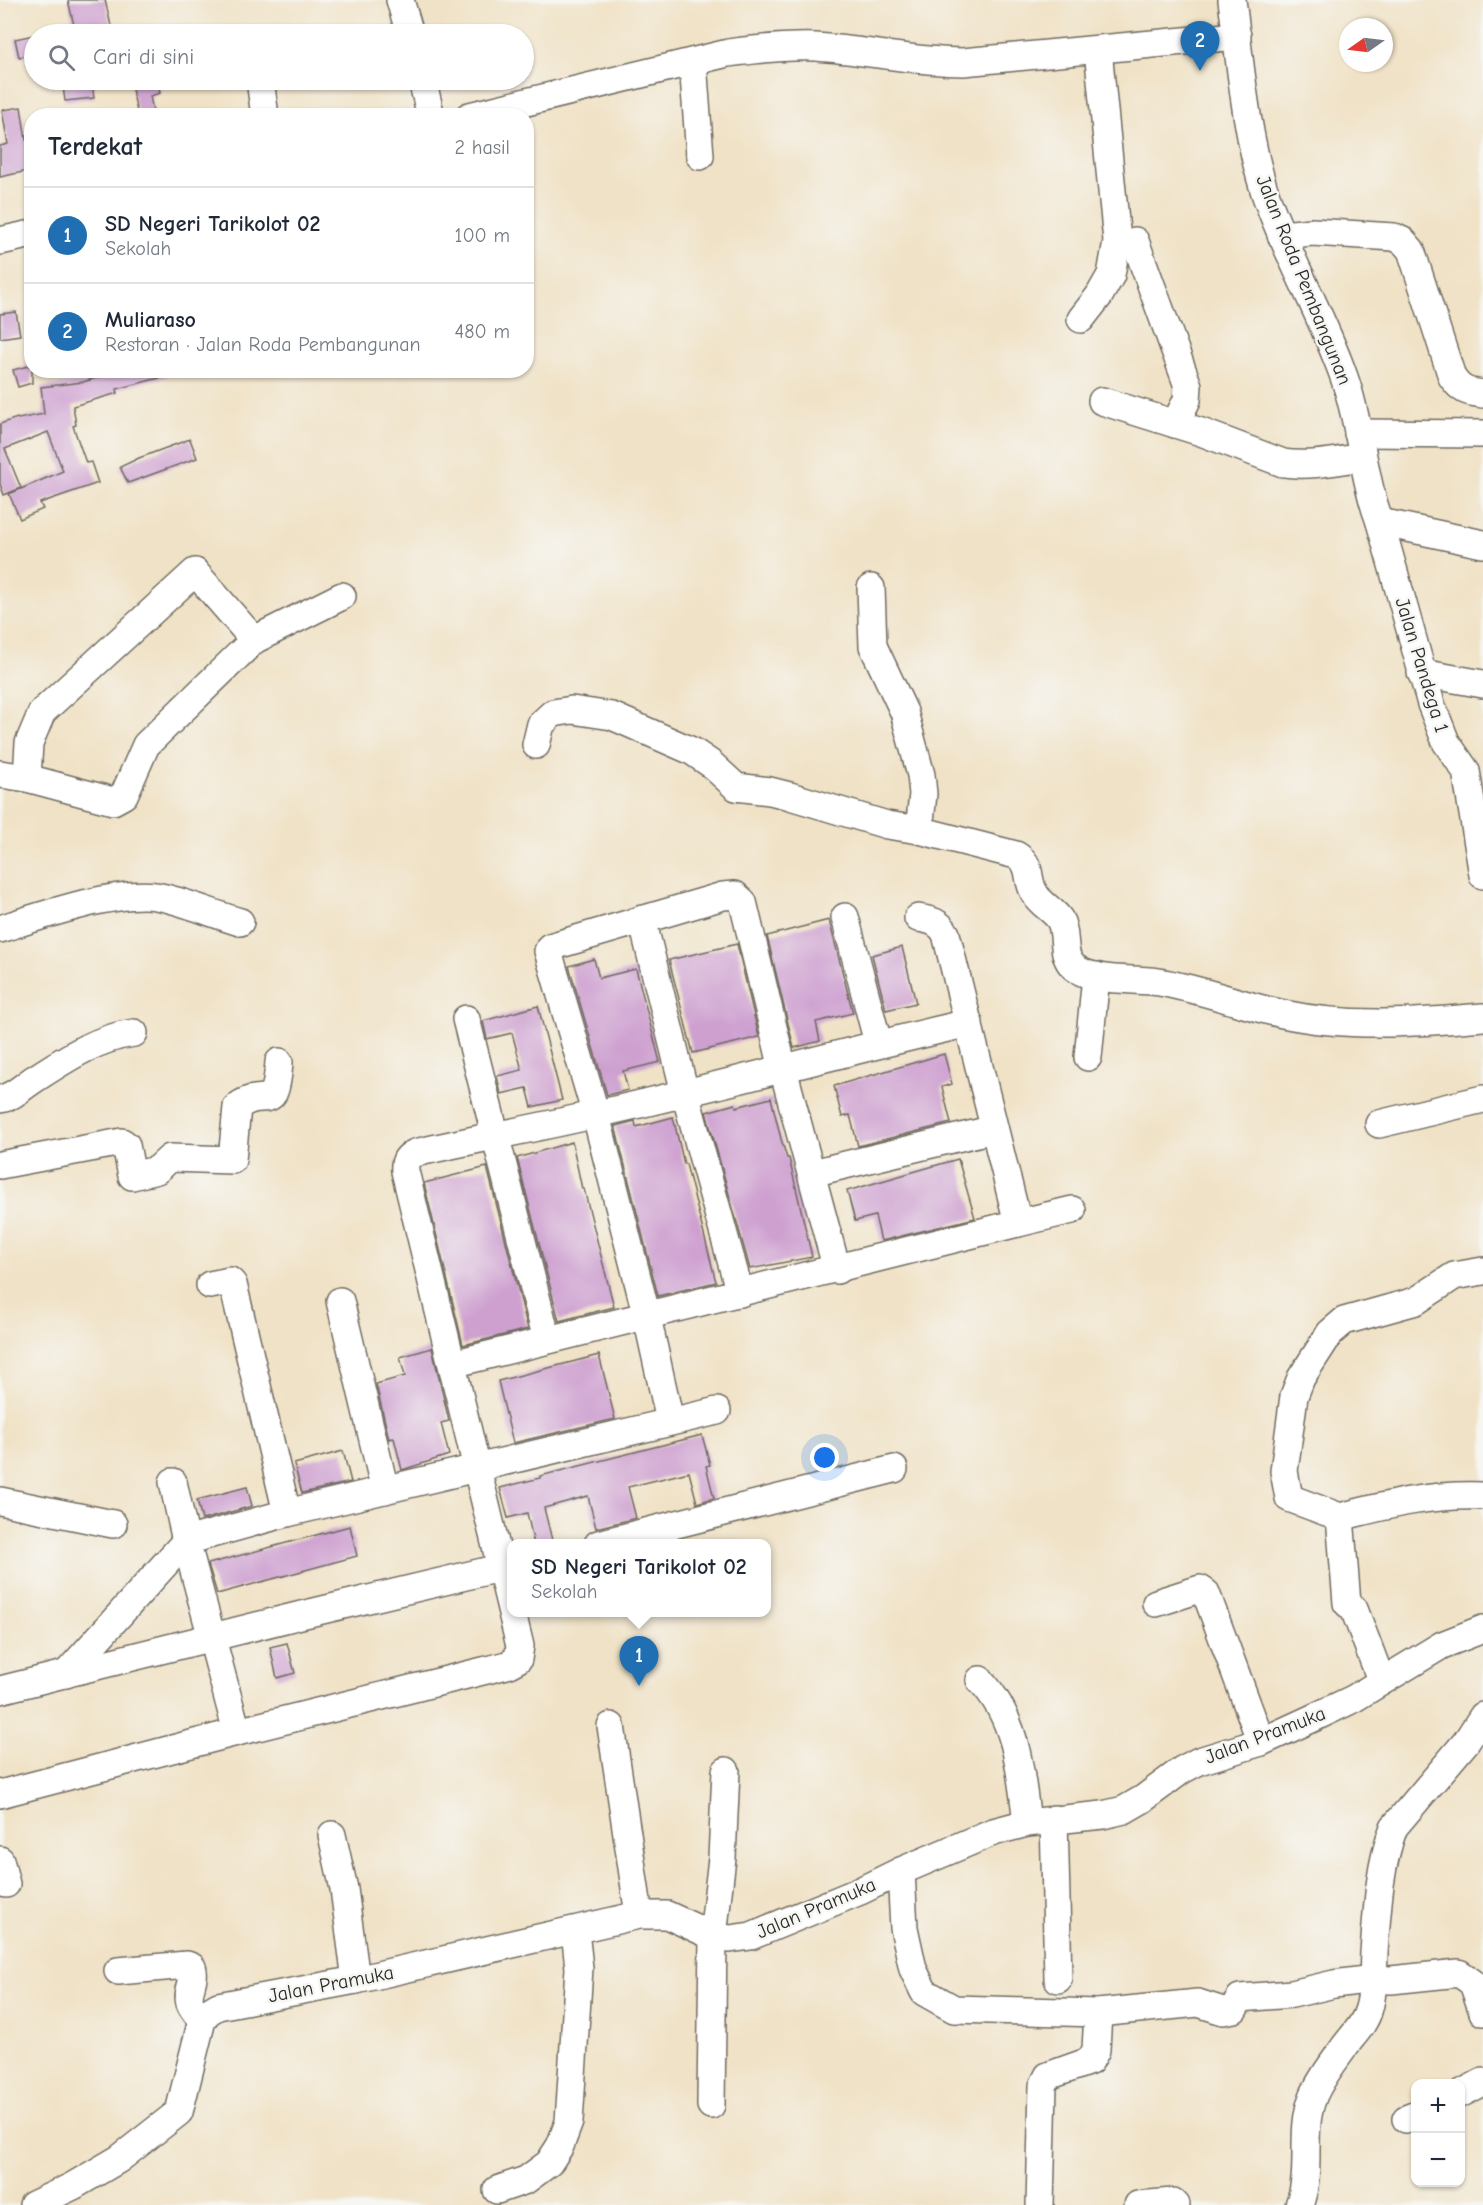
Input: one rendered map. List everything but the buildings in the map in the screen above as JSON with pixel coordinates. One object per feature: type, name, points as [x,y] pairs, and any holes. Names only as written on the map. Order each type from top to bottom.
[{"type":"street","points":[[400,0],[407,24]]},
{"type":"street","name":"Jalan Roda Pembangunan","points":[[1232,0],[1252,138],[1265,191],[1281,235],[1344,377],[1373,503],[1380,522]]},
{"type":"street","points":[[503,108],[728,53],[771,47],[817,47],[941,62],[1237,36]]},
{"type":"street","points":[[1081,319],[1100,296],[1111,275],[1117,241],[1098,50]]},
{"type":"street","points":[[693,62],[700,156]]},
{"type":"street","points":[[262,90],[264,108]]},
{"type":"street","points":[[424,90],[429,108]]},
{"type":"street","points":[[1281,235],[1323,233],[1394,237],[1403,242],[1411,250],[1452,377],[1459,388],[1467,392],[1483,394]]},
{"type":"street","points":[[0,241],[24,236]]},
{"type":"street","points":[[1135,241],[1188,386],[1187,400],[1175,424]]},
{"type":"street","points":[[1102,401],[1175,424],[1283,463],[1297,465],[1360,445],[1483,434]]},
{"type":"street","points":[[1380,522],[1483,544]]},
{"type":"street","name":"Jalan Pandega 1","points":[[1380,522],[1421,673],[1446,742],[1475,772],[1483,875]]},
{"type":"street","points":[[27,778],[29,743],[42,712],[195,572],[254,640]]},
{"type":"street","points":[[872,588],[873,646],[904,712],[921,775],[923,794],[919,830]]},
{"type":"street","points":[[0,774],[27,778],[113,801],[124,795],[146,745],[254,640],[342,596]]},
{"type":"street","points":[[1421,673],[1483,684]]},
{"type":"street","points":[[536,745],[541,724],[553,713],[572,710],[612,716],[692,751],[711,764],[736,787],[770,791],[887,825],[919,830],[1016,855],[1027,864],[1034,893],[1061,922],[1066,956],[1072,966],[1082,973],[1157,982],[1194,989],[1283,1014],[1349,1022],[1421,1022],[1483,1017]]},
{"type":"street","points":[[0,929],[54,912],[127,895],[156,896],[240,922]]},
{"type":"street","points":[[670,1422],[647,1317],[596,1114],[549,948],[552,945],[723,896],[735,895],[742,902],[783,1070],[837,1270]]},
{"type":"street","points":[[846,917],[878,1043]]},
{"type":"street","points":[[918,918],[937,922],[946,934],[1018,1223]]},
{"type":"street","points":[[642,919],[685,1093],[740,1293]]},
{"type":"street","points":[[1088,1057],[1096,976]]},
{"type":"street","points":[[466,1019],[547,1340]]},
{"type":"street","points":[[0,1690],[506,1567],[476,1469],[404,1163],[408,1156],[783,1070],[878,1043],[969,1023]]},
{"type":"street","points":[[0,1099],[12,1095],[34,1079],[97,1042],[116,1035],[134,1033]]},
{"type":"street","points":[[0,1164],[122,1142],[126,1145],[132,1176],[157,1170],[170,1158],[232,1160],[237,1107],[243,1103],[270,1098],[273,1095],[278,1082],[279,1062]]},
{"type":"street","points":[[1379,1124],[1483,1099]]},
{"type":"street","points":[[812,1173],[994,1129]]},
{"type":"street","points":[[452,1364],[1072,1210]]},
{"type":"street","points":[[1483,1271],[1454,1276],[1416,1301],[1344,1321],[1330,1332],[1301,1378],[1294,1396],[1284,1471],[1289,1498],[1340,1517],[1370,1508],[1424,1497],[1483,1496]]},
{"type":"street","points":[[210,1285],[226,1281],[233,1284],[287,1513]]},
{"type":"street","points":[[340,1301],[385,1490]]},
{"type":"street","points":[[66,1674],[186,1541],[287,1513],[717,1411]]},
{"type":"street","points":[[618,1539],[894,1469]]},
{"type":"street","points":[[173,1482],[186,1541],[237,1732]]},
{"type":"street","points":[[0,1501],[112,1524]]},
{"type":"street","points":[[1340,1517],[1347,1603],[1354,1609],[1381,1680]]},
{"type":"street","points":[[1156,1603],[1193,1590],[1200,1589],[1206,1593],[1261,1742]]},
{"type":"street","points":[[0,1794],[507,1665],[518,1659],[520,1646],[515,1617]]},
{"type":"street","name":"Jalan Pramuka","points":[[201,2020],[218,2006],[356,1980],[639,1915],[667,1915],[713,1936],[730,1939],[751,1936],[993,1832],[1027,1823],[1103,1815],[1124,1809],[1143,1799],[1182,1770],[1199,1761],[1261,1742],[1353,1699],[1442,1645],[1483,1629]]},
{"type":"street","points":[[980,1680],[988,1687],[1005,1714],[1019,1758],[1027,1823]]},
{"type":"street","points":[[1299,2205],[1307,2169],[1305,2148],[1307,2119],[1313,2097],[1345,2046],[1362,2026],[1369,2007],[1377,1910],[1388,1842],[1394,1827],[1466,1742],[1483,1716]]},
{"type":"street","points":[[611,1726],[639,1915]]},
{"type":"street","points":[[711,2105],[713,1936],[722,1858],[726,1771]]},
{"type":"street","points":[[1054,1819],[1058,1979]]},
{"type":"street","points":[[332,1835],[345,1889],[356,1980]]},
{"type":"street","points":[[901,1871],[904,1928],[913,1969],[924,1992],[954,2009],[1098,2013],[1198,2003],[1223,2011],[1234,2009],[1240,1998],[1292,1994],[1334,1984],[1373,1979],[1391,1980],[1459,1973],[1473,1983],[1483,2012]]},
{"type":"street","points":[[496,2190],[526,2180],[549,2163],[560,2146],[569,2122],[579,1984],[575,1931]]},
{"type":"street","points":[[33,2205],[75,2195],[179,2112],[201,2020],[190,2002],[195,1974],[192,1967],[187,1965],[118,1971]]},
{"type":"street","points":[[1040,2205],[1043,2086],[1048,2076],[1090,2061],[1096,2050],[1098,2013]]},
{"type":"street","points":[[1465,2092],[1483,2082]]},
{"type":"street","points":[[1138,2205],[1173,2202],[1176,2205]]},
{"type":"place","name":"Muliaraso","points":[[1200,71]]},
{"type":"place","name":"SD Negeri Tarikolot 02","points":[[639,1686]]}]
